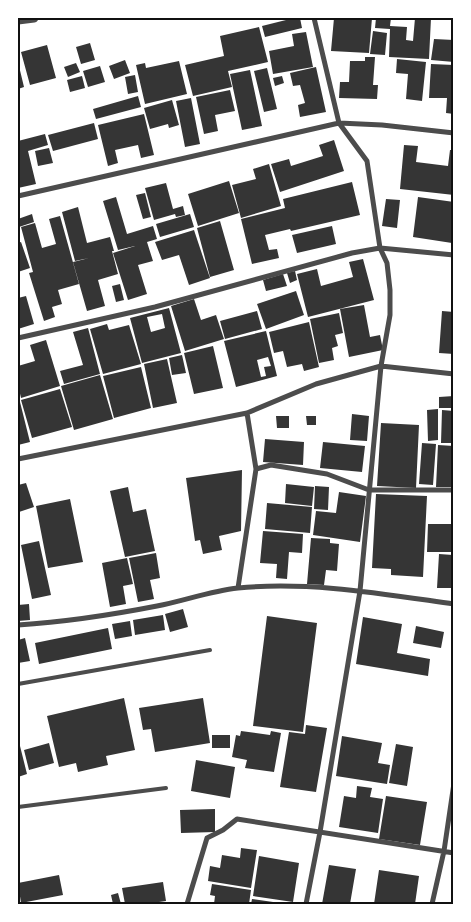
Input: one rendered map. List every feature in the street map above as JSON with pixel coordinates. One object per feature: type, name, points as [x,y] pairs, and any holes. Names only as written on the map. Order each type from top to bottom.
[{"type":"street","points":[[18,20],[34,18]]},
{"type":"street","points":[[306,904],[320,832],[360,591],[381,366],[390,315],[387,263],[380,248],[367,161],[339,123],[314,18]]},
{"type":"street","points":[[18,196],[339,123],[382,124],[454,133]]},
{"type":"street","points":[[18,338],[155,307],[352,253],[380,248],[454,255]]},
{"type":"street","points":[[18,459],[247,413],[316,384],[381,366],[454,374]]},
{"type":"street","points":[[238,588],[256,469],[247,413]]},
{"type":"street","points":[[256,469],[271,465],[327,474],[370,490],[454,490]]},
{"type":"street","points":[[18,625],[54,622],[158,606],[238,588],[302,586],[360,591],[454,604]]},
{"type":"street","points":[[432,904],[444,851],[454,783]]},
{"type":"street","points":[[187,904],[207,838],[223,830],[237,819],[454,853]]},
{"type":"lane","points":[[18,684],[210,650]]},
{"type":"lane","points":[[18,807],[166,788]]},
{"type":"building","points":[[300,18],[302,28],[265,37],[262,26]]},
{"type":"building","points":[[334,18],[372,18],[369,53],[331,51]]},
{"type":"building","points":[[376,18],[391,18],[390,26],[407,27],[406,40],[413,41],[415,18],[431,18],[429,59],[389,57],[390,29],[375,28]]},
{"type":"building","points":[[259,27],[268,62],[228,71],[232,87],[193,96],[185,65],[224,56],[220,36]]},
{"type":"building","points":[[373,31],[387,33],[385,55],[370,54]]},
{"type":"building","points":[[306,32],[313,67],[273,74],[269,51],[294,46],[292,34]]},
{"type":"building","points":[[434,39],[454,40],[454,62],[431,60]]},
{"type":"building","points":[[90,43],[95,60],[81,64],[76,47]]},
{"type":"building","points":[[47,45],[56,78],[30,85],[21,52]]},
{"type":"building","points":[[365,57],[375,57],[373,85],[378,85],[377,99],[339,98],[340,82],[349,82],[350,61],[365,61]]},
{"type":"building","points":[[397,59],[426,62],[422,101],[406,99],[408,74],[396,73]]},
{"type":"building","points":[[125,60],[130,73],[114,79],[109,66]]},
{"type":"building","points":[[179,61],[187,94],[145,104],[136,65],[145,63],[146,68]]},
{"type":"building","points":[[18,62],[24,87],[18,89]]},
{"type":"building","points":[[76,63],[80,72],[68,77],[64,67]]},
{"type":"building","points":[[431,64],[454,65],[454,114],[446,113],[447,98],[429,98]]},
{"type":"building","points":[[100,66],[105,82],[88,87],[83,71]]},
{"type":"building","points":[[316,67],[326,112],[300,117],[298,105],[305,103],[300,85],[293,86],[290,73]]},
{"type":"building","points":[[267,68],[277,109],[264,112],[254,71]]},
{"type":"building","points":[[250,70],[262,126],[242,130],[230,74]]},
{"type":"building","points":[[135,75],[138,92],[128,94],[125,77]]},
{"type":"building","points":[[82,76],[85,88],[70,92],[67,80]]},
{"type":"building","points":[[282,76],[284,83],[275,86],[273,78]]},
{"type":"building","points":[[230,90],[235,111],[215,115],[218,131],[204,134],[196,97]]},
{"type":"building","points":[[138,96],[141,107],[96,119],[93,109]]},
{"type":"building","points":[[191,98],[200,144],[185,147],[176,101]]},
{"type":"building","points":[[172,100],[179,125],[169,128],[168,124],[150,129],[144,108]]},
{"type":"building","points":[[144,114],[154,155],[141,158],[138,145],[115,150],[118,163],[108,166],[98,125]]},
{"type":"building","points":[[94,123],[98,139],[53,151],[48,135]]},
{"type":"building","points":[[45,134],[48,145],[28,151],[36,184],[18,188],[18,141]]},
{"type":"building","points":[[334,140],[344,171],[280,192],[271,164],[289,159],[291,166],[323,156],[319,145]]},
{"type":"building","points":[[404,145],[418,146],[416,162],[448,166],[450,150],[454,150],[454,195],[400,189]]},
{"type":"building","points":[[49,148],[53,163],[38,166],[35,151]]},
{"type":"building","points":[[269,164],[281,206],[241,218],[232,185],[256,179],[253,169]]},
{"type":"building","points":[[229,181],[239,213],[198,226],[188,194]]},
{"type":"building","points":[[352,182],[360,215],[265,235],[269,250],[277,249],[279,258],[252,264],[241,219],[285,208],[283,199]]},
{"type":"building","points":[[166,183],[173,209],[183,206],[185,215],[176,217],[175,214],[154,220],[145,188]]},
{"type":"building","points":[[145,193],[151,217],[143,219],[136,195]]},
{"type":"building","points":[[116,197],[127,234],[153,226],[157,239],[147,242],[153,261],[138,265],[147,294],[128,300],[113,253],[135,246],[118,250],[103,201]]},
{"type":"building","points":[[418,197],[454,202],[452,243],[413,237]]},
{"type":"building","points":[[386,199],[400,200],[397,228],[382,226]]},
{"type":"building","points":[[78,207],[87,243],[110,237],[118,274],[98,280],[105,306],[87,311],[73,262],[89,258],[75,261],[62,212]]},
{"type":"building","points":[[32,214],[34,222],[19,227],[18,219]]},
{"type":"building","points":[[190,214],[194,227],[160,237],[156,224]]},
{"type":"building","points":[[60,216],[79,284],[58,290],[62,304],[52,307],[55,317],[44,321],[29,273],[33,272],[21,227],[35,223],[42,248],[56,244],[49,219]]},
{"type":"building","points":[[220,221],[234,270],[210,277],[197,228]]},
{"type":"building","points":[[332,226],[336,244],[297,253],[292,235]]},
{"type":"building","points":[[194,230],[210,278],[189,285],[179,255],[162,260],[155,242]]},
{"type":"building","points":[[21,242],[30,268],[18,272],[18,243]]},
{"type":"building","points":[[363,259],[374,300],[308,317],[297,274],[317,269],[321,286],[353,277],[349,262]]},
{"type":"building","points":[[295,271],[297,280],[290,283],[287,273]]},
{"type":"building","points":[[283,274],[287,286],[266,291],[263,280]]},
{"type":"building","points":[[120,284],[124,300],[116,302],[112,286]]},
{"type":"building","points":[[296,291],[304,315],[266,329],[257,304]]},
{"type":"building","points":[[26,296],[34,324],[18,329],[18,298]]},
{"type":"building","points":[[194,299],[201,320],[216,315],[224,339],[185,351],[171,306]]},
{"type":"building","points":[[364,305],[370,337],[380,335],[383,350],[349,357],[340,309]]},
{"type":"building","points":[[169,308],[181,353],[142,363],[130,318]],"holes":[[[162,314],[165,328],[151,332],[147,317]]]},
{"type":"building","points":[[257,311],[262,329],[225,339],[220,321]]},
{"type":"building","points":[[442,311],[454,312],[454,354],[439,353]]},
{"type":"building","points":[[339,313],[343,333],[335,335],[338,346],[332,348],[334,360],[319,363],[310,319]]},
{"type":"building","points":[[309,322],[319,367],[304,371],[302,364],[287,367],[283,351],[274,353],[269,332]]},
{"type":"building","points":[[107,324],[109,330],[129,325],[141,364],[103,374],[90,329]]},
{"type":"building","points":[[88,328],[100,374],[64,384],[60,371],[83,365],[73,332]]},
{"type":"building","points":[[266,331],[277,376],[236,387],[224,341]],"holes":[[[268,357],[271,366],[264,367],[266,376],[261,377],[257,360]]]},
{"type":"building","points":[[46,340],[60,386],[21,398],[18,385],[18,366],[35,361],[30,345]]},
{"type":"building","points":[[213,346],[223,388],[194,394],[184,353]]},
{"type":"building","points":[[182,355],[186,373],[172,375],[169,358]]},
{"type":"building","points":[[167,359],[177,403],[153,408],[144,364]]},
{"type":"building","points":[[141,367],[151,408],[114,418],[103,376]]},
{"type":"building","points":[[100,375],[113,419],[74,430],[61,386]]},
{"type":"building","points":[[60,389],[72,427],[32,438],[21,400]]},
{"type":"building","points":[[454,396],[454,408],[439,408],[439,397]]},
{"type":"building","points":[[20,402],[30,442],[18,445],[18,403]]},
{"type":"building","points":[[438,409],[438,440],[428,441],[427,410]]},
{"type":"building","points":[[442,410],[454,411],[454,443],[441,443]]},
{"type":"building","points":[[352,414],[369,416],[367,441],[350,440]]},
{"type":"building","points":[[276,416],[289,416],[289,428],[277,428]]},
{"type":"building","points":[[306,416],[316,416],[316,425],[307,425]]},
{"type":"building","points":[[381,423],[419,425],[416,488],[377,486]]},
{"type":"building","points":[[265,439],[304,442],[303,465],[263,462]]},
{"type":"building","points":[[323,442],[365,446],[362,472],[320,468]]},
{"type":"building","points":[[422,443],[436,444],[433,485],[419,484]]},
{"type":"building","points":[[438,445],[454,446],[454,487],[436,487]]},
{"type":"building","points":[[242,470],[241,531],[219,536],[222,550],[203,554],[200,540],[195,541],[186,478]]},
{"type":"building","points":[[26,483],[34,507],[19,512],[18,485]]},
{"type":"building","points":[[286,484],[314,487],[312,506],[285,503]]},
{"type":"building","points":[[315,486],[329,487],[328,510],[314,509]]},
{"type":"building","points":[[128,487],[133,512],[146,509],[155,551],[125,557],[110,491]]},
{"type":"building","points":[[339,492],[366,496],[360,542],[313,535],[316,511],[336,513]]},
{"type":"building","points":[[376,494],[427,496],[423,577],[391,575],[391,569],[372,568]]},
{"type":"building","points":[[70,499],[83,562],[48,568],[36,506]]},
{"type":"building","points":[[267,503],[312,507],[310,533],[265,529]]},
{"type":"building","points":[[428,524],[454,524],[454,552],[427,552]]},
{"type":"building","points":[[263,531],[303,534],[302,553],[289,552],[287,579],[276,578],[277,564],[260,563]]},
{"type":"building","points":[[311,538],[330,539],[330,543],[339,544],[337,571],[326,570],[324,585],[307,584]]},
{"type":"building","points":[[39,541],[51,595],[32,599],[21,545]]},
{"type":"building","points":[[156,553],[160,578],[150,580],[154,599],[138,602],[129,558]]},
{"type":"building","points":[[439,554],[453,555],[452,588],[437,588]]},
{"type":"building","points":[[127,558],[133,584],[123,586],[126,604],[110,607],[102,563]]},
{"type":"building","points":[[29,604],[30,620],[18,621],[18,605]]},
{"type":"building","points":[[183,609],[188,627],[170,632],[165,614]]},
{"type":"building","points":[[163,615],[165,630],[135,635],[133,620]]},
{"type":"building","points":[[267,616],[317,623],[303,732],[253,726]]},
{"type":"building","points":[[363,617],[402,624],[397,653],[430,659],[428,676],[356,664]]},
{"type":"building","points":[[130,621],[132,636],[115,639],[112,624]]},
{"type":"building","points":[[416,626],[444,632],[441,648],[413,643]]},
{"type":"building","points":[[108,628],[112,649],[39,664],[35,643]]},
{"type":"building","points":[[25,638],[30,661],[18,663],[18,640]]},
{"type":"building","points":[[124,698],[135,750],[106,756],[108,765],[78,772],[76,763],[59,767],[47,716]]},
{"type":"building","points":[[203,698],[210,743],[155,752],[151,729],[143,730],[139,708]]},
{"type":"building","points":[[306,725],[327,728],[316,792],[280,787],[289,732],[305,734]]},
{"type":"building","points":[[241,731],[270,735],[271,731],[281,733],[274,772],[245,768],[247,760],[232,757],[236,735],[240,736]]},
{"type":"building","points":[[212,735],[230,735],[230,748],[212,748]]},
{"type":"building","points":[[342,736],[382,743],[378,763],[390,765],[387,784],[336,776]]},
{"type":"building","points":[[18,738],[27,774],[18,777]]},
{"type":"building","points":[[49,743],[54,763],[29,770],[24,750]]},
{"type":"building","points":[[396,744],[413,747],[407,786],[389,783]]},
{"type":"building","points":[[196,760],[235,767],[230,798],[191,791]]},
{"type":"building","points":[[357,786],[372,788],[370,797],[383,799],[378,833],[339,827],[344,796],[356,798]]},
{"type":"building","points":[[386,796],[427,802],[420,845],[379,839]]},
{"type":"building","points":[[215,809],[215,832],[181,833],[180,810]]},
{"type":"building","points":[[241,848],[257,850],[251,888],[208,881],[210,866],[220,868],[222,855],[240,858]]},
{"type":"building","points":[[259,856],[299,863],[293,902],[253,896]]},
{"type":"building","points":[[329,865],[356,869],[350,904],[322,904]]},
{"type":"building","points":[[379,870],[419,876],[415,904],[374,904]]},
{"type":"building","points":[[59,875],[63,895],[21,903],[18,883]]},
{"type":"building","points":[[163,882],[166,901],[125,904],[122,888]]},
{"type":"building","points":[[212,884],[251,890],[249,904],[214,904],[215,896],[210,895]]},
{"type":"building","points":[[118,893],[121,904],[113,904],[111,895]]},
{"type":"building","points":[[252,899],[280,903],[280,904],[251,904]]}]
